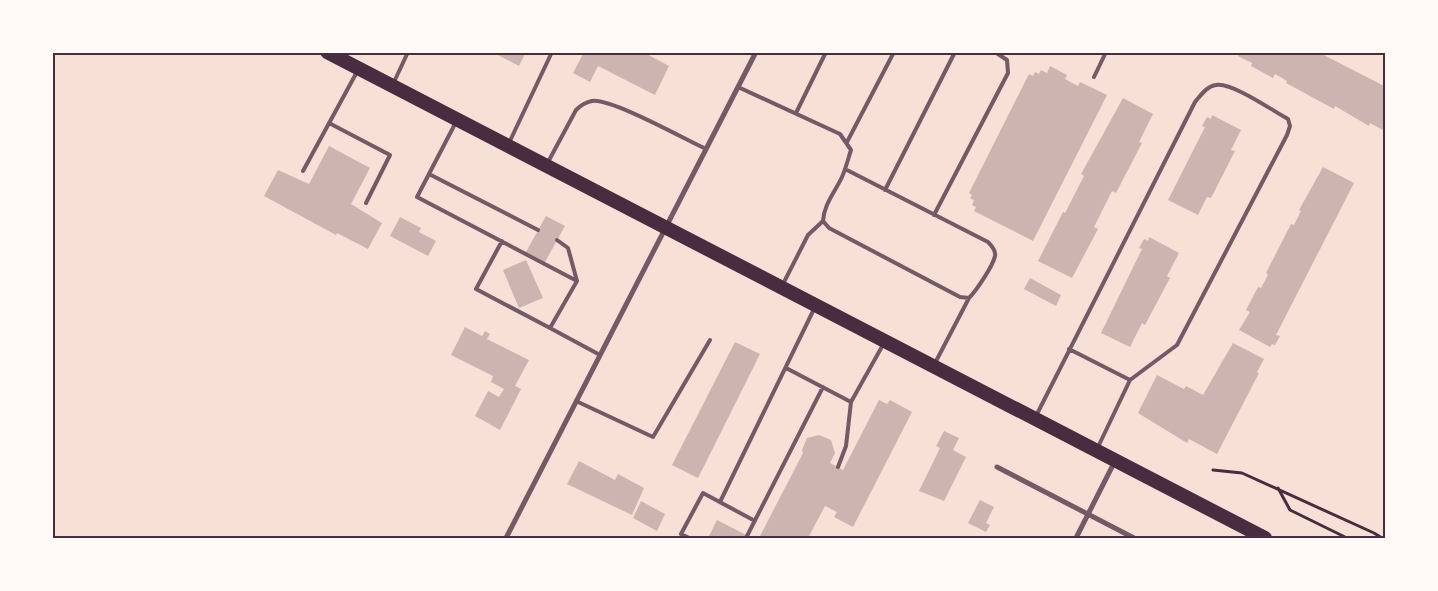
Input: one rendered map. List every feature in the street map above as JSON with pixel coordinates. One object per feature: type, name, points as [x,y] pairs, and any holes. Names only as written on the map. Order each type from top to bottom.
[{"type":"highway","points":[[327,52],[1265,538]]},
{"type":"street","points":[[506,538],[756,52]]},
{"type":"street","points":[[1076,538],[1115,460]]},
{"type":"street","points":[[997,467],[1134,538]]},
{"type":"lane","points":[[392,86],[408,52]]},
{"type":"lane","points":[[508,146],[552,52]]},
{"type":"lane","points":[[796,114],[826,52]]},
{"type":"lane","points":[[847,142],[894,52]]},
{"type":"lane","points":[[885,190],[955,52]]},
{"type":"lane","points":[[934,214],[1008,73],[1007,60],[995,52]]},
{"type":"lane","points":[[1094,77],[1106,52]]},
{"type":"lane","points":[[303,171],[359,69]]},
{"type":"lane","points":[[1035,418],[1194,102],[1209,87],[1218,84],[1229,87],[1288,119],[1290,126],[1288,135],[1177,345],[1130,380],[1096,450]]},
{"type":"lane","points":[[738,87],[840,134],[851,150],[845,169],[824,211],[823,221],[808,235],[781,287]]},
{"type":"lane","points":[[546,166],[576,110],[593,100],[618,106],[706,149]]},
{"type":"lane","points":[[458,120],[417,197],[577,281]]},
{"type":"lane","points":[[329,123],[390,155],[366,203]]},
{"type":"lane","points":[[845,169],[988,242],[994,250],[995,257],[975,293],[969,298],[934,366]]},
{"type":"lane","points":[[429,174],[538,230]]},
{"type":"lane","points":[[823,221],[829,228],[960,297],[969,298]]},
{"type":"lane","points":[[550,328],[577,281],[568,248],[557,240]]},
{"type":"lane","points":[[502,241],[476,289],[600,355]]},
{"type":"lane","points":[[720,502],[816,305]]},
{"type":"lane","points":[[576,401],[653,437],[710,340]]},
{"type":"lane","points":[[838,467],[846,446],[851,402],[885,341]]},
{"type":"lane","points":[[1069,349],[1130,380]]},
{"type":"lane","points":[[786,368],[851,402]]},
{"type":"lane","points":[[747,536],[823,387]]},
{"type":"lane","points":[[689,538],[681,534],[703,493],[755,521]]},
{"type":"path","points":[[1213,470],[1242,473],[1278,488],[1382,538]]},
{"type":"path","points":[[1278,488],[1290,510],[1347,538]]},
{"type":"building","points":[[492,52],[526,52],[519,66]]},
{"type":"building","points":[[584,52],[643,52],[669,66],[655,95],[598,66],[590,82],[573,73]]},
{"type":"building","points":[[1239,52],[1318,52],[1386,87],[1385,131],[1370,123],[1369,126],[1335,106],[1334,109],[1286,83],[1287,81],[1275,74],[1273,78],[1251,66],[1252,63],[1238,56]]},
{"type":"building","points":[[1050,66],[1067,75],[1065,79],[1078,86],[1080,82],[1107,95],[1033,241],[974,211],[976,207],[972,205],[974,200],[970,198],[972,195],[969,193],[1029,74],[1033,76],[1035,72],[1039,74],[1041,70],[1047,73]]},
{"type":"building","points":[[1123,98],[1153,114],[1139,142],[1142,143],[1116,193],[1112,191],[1094,227],[1098,229],[1072,278],[1038,261],[1084,176],[1081,174]]},
{"type":"building","points":[[1212,115],[1241,130],[1231,150],[1235,151],[1211,198],[1207,197],[1198,215],[1168,200],[1205,127],[1202,126],[1207,117],[1211,119]]},
{"type":"building","points":[[329,146],[370,168],[351,204],[382,223],[368,249],[337,233],[336,235],[264,196],[278,170],[309,184]]},
{"type":"building","points":[[1323,167],[1354,183],[1276,335],[1280,336],[1275,345],[1272,344],[1270,347],[1239,330],[1250,312],[1246,310],[1258,287],[1261,288],[1268,275],[1266,273],[1291,224],[1294,225],[1301,211],[1299,210]]},
{"type":"building","points":[[546,216],[565,226],[545,262],[526,252]]},
{"type":"building","points":[[400,217],[421,228],[419,232],[436,241],[428,256],[390,236]]},
{"type":"building","points":[[1149,237],[1179,253],[1167,276],[1170,278],[1145,325],[1142,323],[1130,347],[1101,333],[1142,249],[1139,248],[1144,239],[1148,241]]},
{"type":"building","points":[[526,260],[543,298],[519,308],[503,270]]},
{"type":"building","points":[[1030,278],[1061,295],[1056,306],[1024,289]]},
{"type":"building","points":[[465,327],[482,336],[485,331],[490,334],[487,339],[529,360],[515,386],[521,389],[500,430],[475,416],[488,391],[499,397],[504,389],[491,382],[493,376],[451,355]]},
{"type":"building","points":[[735,342],[760,354],[698,478],[672,465]]},
{"type":"building","points":[[1233,343],[1264,359],[1257,372],[1259,373],[1217,454],[1189,439],[1187,443],[1138,413],[1157,375],[1184,389],[1186,386],[1203,395]]},
{"type":"building","points":[[879,400],[887,404],[890,400],[912,412],[853,527],[834,517],[837,512],[825,506],[808,538],[759,538],[803,453],[802,450],[807,438],[819,435],[831,440],[835,453],[830,463],[843,470]]},
{"type":"building","points":[[944,431],[959,438],[953,450],[966,457],[944,501],[919,491],[940,448],[936,446]]},
{"type":"building","points":[[579,461],[615,480],[618,474],[644,488],[632,515],[567,484]]},
{"type":"building","points":[[980,500],[994,507],[986,523],[990,525],[986,532],[968,523]]},
{"type":"building","points":[[641,501],[665,514],[657,531],[633,518]]},
{"type":"building","points":[[717,520],[752,538],[708,538]]}]
